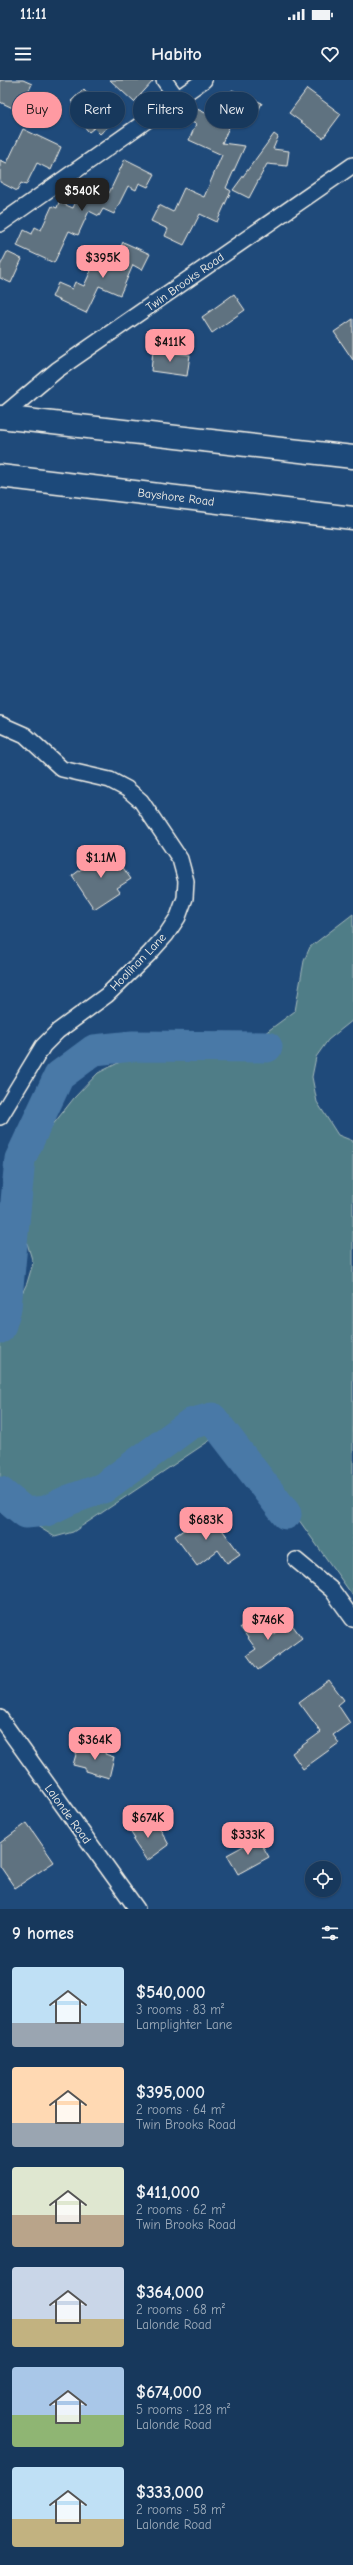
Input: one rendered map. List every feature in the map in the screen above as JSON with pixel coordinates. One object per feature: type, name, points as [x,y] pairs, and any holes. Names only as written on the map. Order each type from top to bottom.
[{"type":"main road","points":[[0,418],[353,457]]},
{"type":"main road","name":"Bayshore Road","points":[[0,476],[353,518]]},
{"type":"street","points":[[164,80],[173,92]]},
{"type":"street","points":[[186,92],[204,80]]},
{"type":"street","points":[[0,224],[135,128]]},
{"type":"street","name":"Twin Brooks Road","points":[[0,418],[22,397],[57,370],[353,165]]},
{"type":"street","name":"Hoolihan Lane","points":[[0,724],[25,735],[62,768],[110,780],[127,789],[141,801],[180,859],[186,881],[185,898],[178,917],[166,935],[149,954],[107,995],[58,1031],[43,1046],[0,1117]]},
{"type":"street","points":[[296,1560],[332,1590],[353,1619]]},
{"type":"street","name":"Lalonde Road","points":[[0,1718],[137,1909]]},
{"type":"green space","points":[[353,914],[353,1020],[328,1040],[316,1057],[312,1077],[317,1102],[338,1135],[353,1141],[353,1596],[244,1443],[235,1434],[221,1433],[73,1532],[55,1537],[37,1526],[0,1481],[0,1340],[27,1283],[33,1263],[21,1223],[28,1187],[40,1141],[74,1098],[98,1073],[126,1059],[146,1055],[223,1061],[242,1050],[295,1011],[304,961],[310,947]]},
{"type":"building","points":[[0,80],[23,80],[32,84],[28,92],[12,92],[12,108],[0,102]]},
{"type":"building","points":[[110,80],[154,80],[143,92],[133,92],[133,101],[125,92]]},
{"type":"building","points":[[307,89],[341,114],[323,138],[289,113]]},
{"type":"building","points":[[258,101],[262,103],[258,111]]},
{"type":"building","points":[[197,109],[205,113],[205,128],[229,128],[222,143],[245,146],[226,188],[231,191],[217,222],[200,214],[184,245],[165,236],[168,229],[151,221],[159,205],[173,212],[184,188],[204,197],[222,155],[189,140],[194,128],[197,128]]},
{"type":"building","points":[[85,128],[94,128],[89,132]]},
{"type":"building","points":[[94,128],[106,128],[100,134]]},
{"type":"building","points":[[23,129],[61,147],[51,170],[37,163],[26,185],[21,183],[17,191],[0,182],[0,160],[7,163]]},
{"type":"building","points":[[274,134],[278,137],[273,149],[289,151],[287,166],[267,164],[249,198],[233,190]]},
{"type":"building","points":[[125,159],[155,174],[148,187],[139,183],[136,190],[128,186],[114,214],[103,209],[99,216],[89,211],[78,235],[69,231],[54,263],[17,246],[24,230],[32,234],[35,227],[41,230],[52,206],[57,208],[59,202],[73,208],[85,181],[109,193]]},
{"type":"building","points":[[123,242],[150,254],[142,270],[133,265],[120,295],[99,286],[86,313],[52,297],[58,283],[72,289],[75,282],[84,286],[93,266],[99,269],[102,261],[112,266]]},
{"type":"building","points":[[7,252],[22,259],[11,283],[0,278],[0,266]]},
{"type":"building","points":[[234,294],[245,310],[212,333],[202,317]]},
{"type":"building","points":[[353,319],[353,360],[334,332]]},
{"type":"building","points":[[153,350],[190,355],[187,376],[151,371]]},
{"type":"building","points":[[109,848],[131,879],[117,888],[120,892],[94,909],[72,876]]},
{"type":"building","points":[[209,1512],[240,1554],[227,1563],[218,1550],[197,1566],[175,1536]]},
{"type":"building","points":[[258,1614],[272,1635],[290,1622],[302,1638],[258,1670],[247,1655],[256,1649],[240,1627]]},
{"type":"building","points":[[329,1680],[344,1700],[338,1705],[350,1723],[333,1735],[339,1743],[303,1769],[292,1753],[321,1732],[299,1702]]},
{"type":"building","points":[[94,1743],[107,1747],[105,1754],[114,1757],[109,1778],[85,1771],[85,1768],[73,1765],[78,1747],[92,1751]]},
{"type":"building","points":[[144,1818],[152,1829],[158,1825],[169,1845],[147,1861],[133,1840],[135,1839],[128,1828]]},
{"type":"building","points":[[27,1823],[54,1862],[15,1888],[0,1866],[0,1843]]},
{"type":"building","points":[[258,1838],[269,1857],[238,1874],[227,1855]]},
{"type":"waterway","points":[[0,1328],[6,1308],[20,1159],[59,1076],[94,1050],[133,1046],[267,1047]]},
{"type":"waterway","points":[[0,1492],[26,1513],[46,1511],[69,1500],[103,1488],[190,1424],[212,1418],[286,1514]]}]
